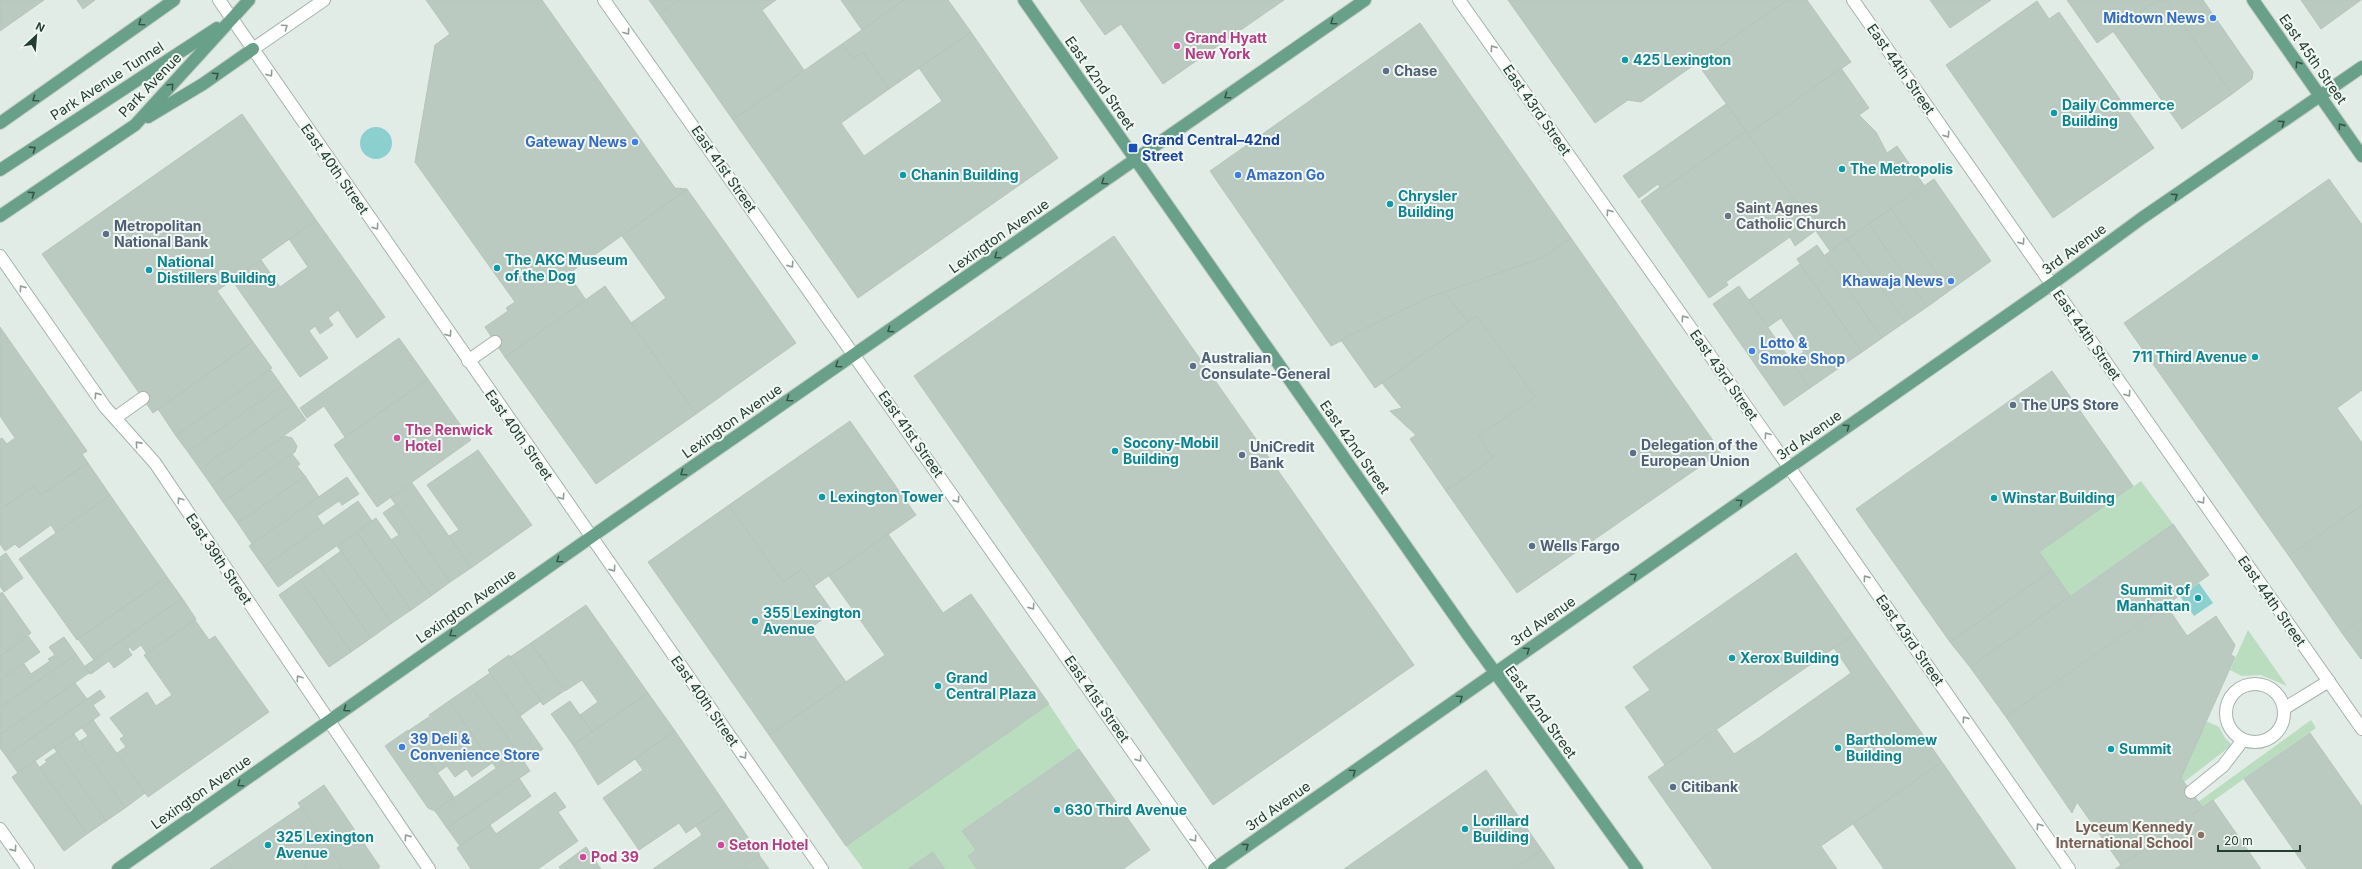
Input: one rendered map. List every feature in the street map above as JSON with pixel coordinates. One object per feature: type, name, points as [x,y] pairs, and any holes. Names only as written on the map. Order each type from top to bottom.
[{"type":"main road","points":[[0,123],[175,0]]},
{"type":"main road","name":"Park Avenue","points":[[0,216],[135,125],[249,0]]},
{"type":"main road","name":"East 42nd Street","points":[[1024,0],[1495,673],[1637,869]]},
{"type":"main road","name":"Lexington Avenue","points":[[118,869],[591,537],[1365,0]]},
{"type":"main road","name":"East 45th Street","points":[[2253,0],[2362,156]]},
{"type":"main road","name":"Park Avenue Tunnel","points":[[0,170],[232,19]]},
{"type":"main road","points":[[135,125],[203,84],[252,49]]},
{"type":"main road","name":"3rd Avenue","points":[[1214,869],[2052,284],[2142,218],[2362,67]]},
{"type":"street","name":"East 40th Street","points":[[219,0],[468,361],[822,869]]},
{"type":"street","points":[[252,49],[324,0]]},
{"type":"street","name":"East 41st Street","points":[[604,0],[854,354],[1214,869]]},
{"type":"street","name":"East 43rd Street","points":[[1459,0],[1789,467],[2069,869]]},
{"type":"street","name":"East 44th Street","points":[[1853,0],[2362,729]]},
{"type":"street","name":"East 39th Street","points":[[0,256],[105,407],[155,462],[328,722],[430,869]]},
{"type":"street","points":[[468,361],[495,342]]},
{"type":"street","points":[[115,418],[143,398]]},
{"type":"street","points":[[2285,708],[2329,681]]},
{"type":"street","points":[[2251,683],[2260,683],[2277,692],[2285,708],[2282,726],[2270,739],[2252,742],[2243,740],[2235,735],[2226,718],[2226,709],[2234,692],[2251,683]]},
{"type":"street","points":[[2191,792],[2223,766],[2243,740]]},
{"type":"street","points":[[0,829],[28,869]]},
{"type":"green space","points":[[2141,481],[2173,524],[2070,596],[2039,552]]},
{"type":"green space","points":[[2248,630],[2287,686],[2261,675],[2242,676],[2230,670]]},
{"type":"green space","points":[[1049,704],[1079,749],[962,831],[976,850],[968,856],[977,869],[945,869],[933,852],[908,869],[863,869],[846,846]]},
{"type":"green space","points":[[2311,720],[2316,728],[2203,808],[2198,802]]},
{"type":"green space","points":[[2206,721],[2219,727],[2225,738],[2232,745],[2184,782],[2181,778]]},
{"type":"water","points":[[373,127],[379,127],[388,131],[392,143],[388,155],[379,159],[373,159],[364,155],[360,146],[360,140],[364,131]]},
{"type":"water","points":[[2199,583],[2213,603],[2194,616],[2180,596]]},
{"type":"building","points":[[0,0],[44,0],[0,31]]},
{"type":"building","points":[[77,0],[95,0],[83,9]]},
{"type":"building","points":[[426,0],[542,0],[675,188],[687,189],[568,274],[586,300],[505,357],[485,327],[508,311],[506,308],[515,302],[415,162],[435,45],[450,34]]},
{"type":"building","points":[[649,0],[679,0],[659,14]]},
{"type":"building","points":[[679,0],[776,0],[762,10],[804,70],[733,120],[659,14]]},
{"type":"building","points":[[841,0],[904,0],[862,30]]},
{"type":"building","points":[[904,0],[948,0],[971,32],[889,89],[863,52],[853,59],[842,44]]},
{"type":"building","name":"Grand Hyatt New York","points":[[1080,0],[1284,0],[1163,84],[1121,24],[1105,35]]},
{"type":"building","name":"425 Lexington","points":[[1508,0],[1787,0],[1641,102],[1628,100],[1595,123]]},
{"type":"building","points":[[1787,0],[1807,0],[1851,62],[1748,134],[1697,63]]},
{"type":"building","points":[[1930,0],[1991,0],[1950,28]]},
{"type":"building","points":[[2067,0],[2158,0],[2097,43]]},
{"type":"building","points":[[2158,0],[2166,0],[2232,94],[2182,129],[2113,31]]},
{"type":"building","points":[[2166,0],[2203,0],[2253,72],[2252,79],[2232,94]]},
{"type":"building","points":[[2301,0],[2361,0],[2321,29]]},
{"type":"building","name":"Daily Commerce Building","points":[[2037,1],[2049,19],[2059,12],[2154,148],[2053,218],[1946,65]]},
{"type":"building","name":"Chrysler Building","points":[[1420,23],[1571,238],[1542,258],[1427,298],[1331,346],[1210,171]]},
{"type":"building","name":"Chanin Building","points":[[971,32],[1058,158],[858,298],[733,120],[842,44],[853,59],[863,52],[889,89],[841,123],[864,156],[942,101],[919,68]]},
{"type":"building","name":"The Metropolis","points":[[1841,68],[1869,108],[1859,115],[1876,132],[1887,153],[1897,146],[1924,185],[1830,251],[1748,134]]},
{"type":"building","points":[[1726,104],[1746,131],[1662,190],[1658,184],[1639,198],[1623,176]]},
{"type":"building","name":"National Distillers Building","points":[[242,114],[316,220],[217,291],[253,342],[153,413],[42,254]]},
{"type":"building","name":"Saint Agnes Catholic Church","points":[[1746,131],[1815,231],[1795,246],[1790,237],[1726,282],[1728,285],[1709,298],[1641,201],[1660,187],[1662,190]]},
{"type":"building","points":[[1934,179],[1991,261],[1949,291],[1891,209]]},
{"type":"building","name":"711 Third Avenue","points":[[2329,179],[2362,225],[2362,390],[2337,408],[2362,443],[2362,505],[2289,556],[2124,323]]},
{"type":"building","points":[[687,189],[796,343],[696,414],[631,323],[666,298],[622,236]]},
{"type":"building","points":[[1891,209],[1949,291],[1927,307],[1869,224]]},
{"type":"building","points":[[316,220],[385,317],[357,338],[338,310],[328,318],[333,325],[320,334],[315,326],[309,331],[328,358],[300,377],[232,280],[261,260],[280,287],[308,267],[289,239]]},
{"type":"building","points":[[1869,224],[1927,307],[1905,322],[1847,239]]},
{"type":"building","name":"Socony-Mobil Building","points":[[1114,236],[1414,665],[1213,805],[914,376]]},
{"type":"building","points":[[1571,238],[1721,452],[1517,593],[1446,491],[1493,458],[1478,436],[1535,397],[1477,316],[1468,322],[1444,292],[1542,258]]},
{"type":"building","points":[[1847,239],[1905,322],[1882,338],[1825,255]]},
{"type":"building","points":[[1817,245],[1882,338],[1862,352],[1797,259]]},
{"type":"building","points":[[1800,264],[1862,352],[1810,388],[1791,361],[1804,352],[1781,318],[1768,327],[1749,300]]},
{"type":"building","points":[[605,286],[696,414],[596,484],[505,357]]},
{"type":"building","points":[[1739,286],[1810,388],[1784,406],[1713,304]]},
{"type":"building","points":[[1444,292],[1468,322],[1375,388],[1341,340],[1427,298]]},
{"type":"building","points":[[1477,316],[1535,397],[1478,436],[1493,458],[1446,491],[1410,439],[1416,435],[1390,411],[1402,408],[1382,383]]},
{"type":"building","points":[[0,327],[87,451],[82,454],[88,463],[41,495],[34,486],[0,510],[0,439],[2,438],[7,444],[15,438],[0,416]]},
{"type":"building","points":[[399,338],[428,379],[345,437],[324,406],[307,418],[300,408]]},
{"type":"building","points":[[253,342],[272,368],[176,436],[158,409]]},
{"type":"building","points":[[270,369],[282,386],[188,452],[176,436]]},
{"type":"building","name":"Winstar Building","points":[[2052,371],[2133,486],[2039,552],[2052,570],[1950,642],[1856,509]]},
{"type":"building","points":[[428,379],[471,440],[377,507],[334,445]]},
{"type":"building","points":[[282,386],[294,403],[200,469],[188,452]]},
{"type":"building","points":[[294,403],[306,420],[212,486],[200,469]]},
{"type":"building","name":"Lexington Tower","points":[[850,421],[916,515],[814,586],[802,569],[783,582],[729,505]]},
{"type":"building","points":[[284,436],[292,438],[297,446],[295,452],[223,502],[212,486]]},
{"type":"building","points":[[478,450],[532,525],[471,568],[449,536],[459,530],[427,485]]},
{"type":"building","points":[[292,454],[300,464],[297,466],[305,476],[238,523],[223,502]]},
{"type":"building","points":[[88,463],[110,495],[56,533],[51,525],[19,548],[15,544],[5,551],[0,544],[0,510],[34,486],[41,495]]},
{"type":"building","points":[[305,476],[319,497],[252,544],[238,523]]},
{"type":"building","points":[[347,477],[359,494],[342,505],[339,501],[317,516],[323,525],[264,567],[249,546]]},
{"type":"building","points":[[412,483],[471,568],[450,582],[391,498]]},
{"type":"building","points":[[110,495],[167,577],[77,640],[19,559]]},
{"type":"building","points":[[358,501],[372,521],[278,587],[264,567]]},
{"type":"building","points":[[396,504],[450,582],[431,596],[391,540],[399,535],[383,513]]},
{"type":"building","name":"355 Lexington Avenue","points":[[729,505],[783,582],[802,569],[833,612],[809,629],[846,682],[769,735],[648,562]]},
{"type":"building","points":[[2362,505],[2362,619],[2342,633],[2289,556]]},
{"type":"building","points":[[376,518],[431,596],[411,610],[357,532]]},
{"type":"building","points":[[2173,524],[2209,575],[2006,717],[1970,667]]},
{"type":"building","points":[[357,532],[411,610],[392,623],[337,546]]},
{"type":"building","name":"Grand Central Plaza","points":[[888,534],[943,613],[971,594],[1049,704],[846,846],[769,735],[885,655],[829,576]]},
{"type":"building","points":[[341,551],[392,623],[371,638],[320,566]]},
{"type":"building","points":[[6,553],[23,578],[4,592],[0,586],[0,557]]},
{"type":"building","name":"Xerox Building","points":[[1796,553],[1853,635],[1665,765],[1625,707],[1650,690],[1633,667]]},
{"type":"building","points":[[320,566],[371,638],[351,652],[300,580]]},
{"type":"building","points":[[2052,570],[2070,596],[1970,667],[1950,642]]},
{"type":"building","points":[[167,577],[182,598],[94,660],[78,639]]},
{"type":"building","points":[[300,580],[351,652],[329,667],[279,595]]},
{"type":"building","points":[[2,592],[31,633],[0,656],[0,594]]},
{"type":"building","points":[[182,598],[196,619],[147,654],[141,645],[133,651],[130,647],[128,649],[132,655],[114,668],[109,661],[91,674],[89,673],[85,666]]},
{"type":"building","points":[[586,605],[648,693],[592,732],[580,715],[598,702],[582,680],[565,691],[531,643]]},
{"type":"building","name":"Summit","points":[[2166,605],[2187,636],[2216,616],[2235,645],[2231,655],[2235,657],[2181,778],[2203,808],[2121,865],[2077,802],[2072,813],[2006,717]]},
{"type":"building","points":[[2362,619],[2362,658],[2361,659],[2342,633]]},
{"type":"building","points":[[195,620],[209,640],[215,636],[269,712],[148,797],[117,753],[126,747],[120,739],[124,736],[110,718],[147,692],[156,706],[172,695],[144,655]]},
{"type":"building","name":"Bartholomew Building","points":[[1853,635],[1942,762],[1821,846],[1837,869],[1713,869],[1648,777],[1716,729],[1734,754],[1760,737],[1851,673],[1834,648]]},
{"type":"building","points":[[28,636],[40,652],[0,680],[0,656]]},
{"type":"building","points":[[64,637],[76,654],[0,708],[0,680],[24,664],[31,674],[50,661],[48,659],[55,655],[49,647]]},
{"type":"building","points":[[531,643],[564,691],[543,705],[510,657]]},
{"type":"building","points":[[76,654],[89,673],[0,735],[0,708]]},
{"type":"building","points":[[509,655],[541,701],[520,716],[488,670]]},
{"type":"building","points":[[490,673],[543,749],[524,762],[471,686]]},
{"type":"building","points":[[75,683],[87,699],[6,756],[0,748],[0,735]]},
{"type":"building","points":[[471,686],[518,753],[496,768],[449,701]]},
{"type":"building","points":[[100,690],[105,697],[93,705],[100,715],[18,773],[6,756]]},
{"type":"building","points":[[648,693],[675,731],[598,785],[573,745]]},
{"type":"building","points":[[449,701],[492,763],[472,777],[429,715]]},
{"type":"building","points":[[570,701],[592,732],[573,745],[551,714]]},
{"type":"building","points":[[429,717],[466,769],[455,777],[447,766],[437,773],[408,731]]},
{"type":"building","points":[[93,720],[145,793],[125,808],[79,742],[88,736],[82,728]]},
{"type":"building","points":[[408,730],[454,797],[435,811],[428,808],[385,746]]},
{"type":"building","points":[[675,731],[726,805],[686,833],[679,823],[639,850],[603,798],[643,770],[635,759]]},
{"type":"building","points":[[2310,733],[2362,807],[2362,869],[2307,869],[2244,779]]},
{"type":"building","points":[[74,734],[125,808],[106,821],[54,748]]},
{"type":"building","name":"630 Third Avenue","points":[[1079,749],[1150,850],[1123,869],[977,869],[968,856],[976,850],[962,831]]},
{"type":"building","points":[[57,752],[106,821],[87,834],[40,767],[47,762],[45,760]]},
{"type":"building","points":[[518,753],[530,771],[447,828],[435,811]]},
{"type":"building","points":[[35,761],[87,834],[64,851],[12,777]]},
{"type":"building","points":[[1942,762],[2016,869],[1884,869],[1853,824]]},
{"type":"building","name":"Lorillard Building","points":[[1486,770],[1542,850],[1520,866],[1515,869],[1344,869]]},
{"type":"building","points":[[519,778],[531,796],[460,846],[447,828]]},
{"type":"building","points":[[324,785],[380,867],[377,869],[343,869],[298,803]]},
{"type":"building","points":[[555,792],[566,807],[558,812],[578,841],[538,869],[471,869],[457,848],[490,825],[496,834]]},
{"type":"building","name":"Lyceum Kennedy International School","points":[[2213,800],[2261,869],[2115,869],[2126,862]]},
{"type":"building","name":"Seton Hotel","points":[[726,805],[760,855],[740,869],[653,869],[702,835],[696,826]]},
{"type":"building","points":[[301,807],[343,869],[307,869],[276,824]]},
{"type":"building","name":"325 Lexington Avenue","points":[[276,824],[307,869],[232,869],[225,859]]},
{"type":"building","name":"Pod 39","points":[[586,847],[601,869],[561,869],[559,867]]},
{"type":"building","points":[[1542,850],[1555,869],[1515,869],[1527,860]]},
{"type":"building","points":[[933,852],[945,869],[908,869]]},
{"type":"building","points":[[759,855],[769,869],[740,869]]},
{"type":"building","points":[[225,859],[232,869],[210,869]]},
{"type":"place","name":"Midtown News","points":[[2213,18]]},
{"type":"place","name":"Grand Hyatt New York","points":[[1177,46]]},
{"type":"place","name":"425 Lexington","points":[[1625,60]]},
{"type":"place","name":"Chase","points":[[1386,71]]},
{"type":"place","name":"Daily Commerce Building","points":[[2054,113]]},
{"type":"place","name":"Gateway News","points":[[635,142]]},
{"type":"place","name":"Grand Central–42nd Street","points":[[1133,148]]},
{"type":"place","name":"The Metropolis","points":[[1842,169]]},
{"type":"place","name":"Chanin Building","points":[[903,175]]},
{"type":"place","name":"Amazon Go","points":[[1238,175]]},
{"type":"place","name":"Chrysler Building","points":[[1390,204]]},
{"type":"place","name":"Saint Agnes Catholic Church","points":[[1728,216]]},
{"type":"place","name":"Metropolitan National Bank","points":[[106,234]]},
{"type":"place","name":"The AKC Museum of the Dog","points":[[497,268]]},
{"type":"place","name":"National Distillers Building","points":[[149,270]]},
{"type":"place","name":"Khawaja News","points":[[1951,281]]},
{"type":"place","name":"Lotto & Smoke Shop","points":[[1752,351]]},
{"type":"place","name":"711 Third Avenue","points":[[2255,357]]},
{"type":"place","name":"Australian Consulate-General","points":[[1193,366]]},
{"type":"place","name":"The UPS Store","points":[[2013,405]]},
{"type":"place","name":"The Renwick Hotel","points":[[397,438]]},
{"type":"place","name":"Socony-Mobil Building","points":[[1115,451]]},
{"type":"place","name":"Delegation of the European Union","points":[[1633,453]]},
{"type":"place","name":"UniCredit Bank","points":[[1242,455]]},
{"type":"place","name":"Lexington Tower","points":[[822,497]]},
{"type":"place","name":"Winstar Building","points":[[1994,498]]},
{"type":"place","name":"Wells Fargo","points":[[1532,546]]},
{"type":"place","name":"Summit of Manhattan","points":[[2198,598]]},
{"type":"place","name":"355 Lexington Avenue","points":[[755,621]]},
{"type":"place","name":"Xerox Building","points":[[1732,658]]},
{"type":"place","name":"Grand Central Plaza","points":[[938,686]]},
{"type":"place","name":"39 Deli & Convenience Store","points":[[402,747]]},
{"type":"place","name":"Bartholomew Building","points":[[1838,748]]},
{"type":"place","name":"Summit","points":[[2111,749]]},
{"type":"place","name":"Citibank","points":[[1673,787]]},
{"type":"place","name":"630 Third Avenue","points":[[1057,810]]},
{"type":"place","name":"Lorillard Building","points":[[1465,829]]},
{"type":"place","name":"Lyceum Kennedy International School","points":[[2201,835]]},
{"type":"place","name":"325 Lexington Avenue","points":[[268,845]]},
{"type":"place","name":"Seton Hotel","points":[[721,845]]},
{"type":"place","name":"Pod 39","points":[[583,857]]}]
